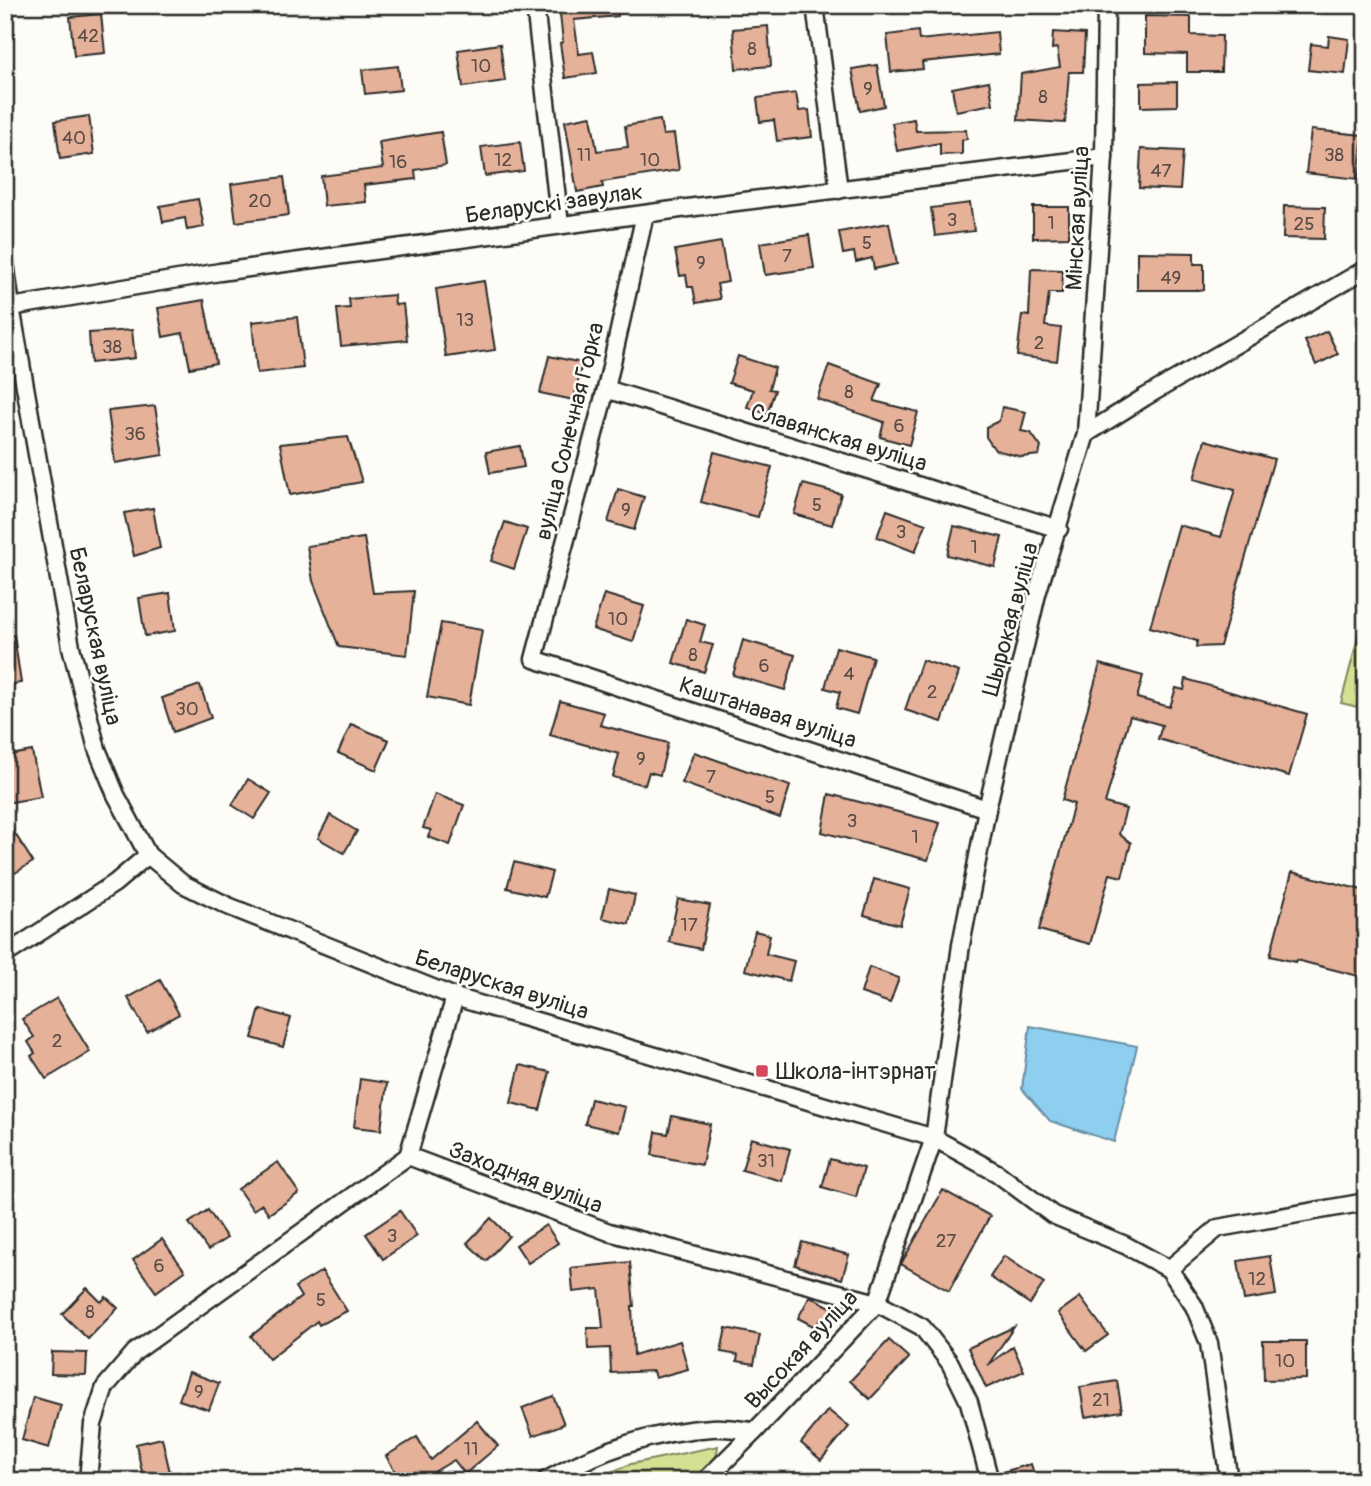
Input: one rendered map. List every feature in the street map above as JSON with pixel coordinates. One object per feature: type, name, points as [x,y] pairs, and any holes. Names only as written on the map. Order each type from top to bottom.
[{"type":"street","points":[[535,5],[560,225]]},
{"type":"street","points":[[815,5],[839,190]]},
{"type":"street","name":"Мінская вуліца","points":[[1086,434],[1104,157],[1106,5]]},
{"type":"street","name":"Беларускі завулак","points":[[11,307],[220,272],[560,225],[1104,157]]},
{"type":"street","name":"вуліца Сонечная Горка","points":[[534,659],[606,389],[645,214]]},
{"type":"street","name":"Беларуская вуліца","points":[[5,262],[71,648],[97,749],[116,795],[148,855],[183,884],[228,906],[455,997],[934,1138],[997,1173],[1053,1215],[1125,1245],[1169,1269],[1194,1306],[1209,1343],[1229,1481]]},
{"type":"street","points":[[1086,434],[1366,269]]},
{"type":"street","name":"Славянская вуліца","points":[[606,389],[1059,529]]},
{"type":"street","name":"Шырокая вуліца","points":[[934,1138],[961,944],[986,809],[1037,594],[1086,434]]},
{"type":"street","name":"Каштанавая вуліца","points":[[534,659],[986,809]]},
{"type":"street","points":[[5,956],[115,883],[148,855]]},
{"type":"street","points":[[88,1481],[93,1424],[104,1387],[135,1352],[408,1156],[455,997]]},
{"type":"street","name":"Высокая вуліца","points":[[705,1481],[877,1303],[934,1138]]},
{"type":"street","name":"Заходняя вуліца","points":[[408,1156],[609,1232],[877,1303],[922,1327],[950,1363],[968,1402],[990,1481]]},
{"type":"street","points":[[1169,1269],[1217,1228],[1366,1202]]},
{"type":"street","name":"Высокая вуліца","points":[[545,1481],[572,1465],[611,1449],[661,1435],[714,1428],[755,1431]]},
{"type":"green space","points":[[1366,606],[1366,709],[1341,703]]},
{"type":"green space","points":[[718,1446],[714,1471],[705,1481],[589,1481],[631,1464]]},
{"type":"water","points":[[1030,1026],[1137,1046],[1114,1142],[1050,1121],[1022,1089]]},
{"type":"building","points":[[559,5],[617,5],[618,16],[574,20],[579,54],[593,52],[597,73],[565,78],[560,43],[563,42]]},
{"type":"building","points":[[101,14],[105,53],[74,56],[70,17]]},
{"type":"building","points":[[1145,16],[1191,17],[1191,35],[1222,36],[1221,72],[1187,72],[1187,54],[1145,53]]},
{"type":"building","points":[[768,26],[771,66],[736,69],[733,29]]},
{"type":"building","points":[[918,31],[919,40],[997,32],[999,54],[922,62],[923,69],[891,72],[887,35]]},
{"type":"building","points":[[1053,32],[1085,34],[1083,72],[1069,72],[1065,123],[1018,120],[1021,74],[1060,67],[1057,48],[1052,49]]},
{"type":"building","points":[[1329,36],[1349,39],[1345,74],[1308,70],[1311,44],[1328,46]]},
{"type":"building","points":[[500,44],[505,81],[463,87],[458,50]]},
{"type":"building","points":[[877,65],[884,106],[860,111],[852,69]]},
{"type":"building","points":[[398,66],[401,90],[365,94],[362,70]]},
{"type":"building","points":[[989,81],[993,104],[956,111],[952,88]]},
{"type":"building","points":[[1177,82],[1177,106],[1141,107],[1141,83]]},
{"type":"building","points":[[796,93],[799,111],[809,110],[812,137],[777,141],[774,120],[760,122],[757,98]]},
{"type":"building","points":[[89,116],[94,154],[60,159],[55,121]]},
{"type":"building","points":[[591,116],[597,151],[628,147],[625,126],[660,120],[663,135],[674,134],[679,170],[602,182],[603,187],[577,192],[565,121]]},
{"type":"building","points":[[914,119],[916,131],[966,130],[967,139],[962,140],[962,154],[940,155],[940,143],[897,151],[892,123]]},
{"type":"building","points":[[1311,130],[1363,135],[1358,179],[1306,173]]},
{"type":"building","points":[[441,132],[446,165],[415,170],[416,179],[364,185],[366,202],[324,206],[321,176],[383,168],[379,142]]},
{"type":"building","points":[[520,142],[524,171],[485,176],[481,147]]},
{"type":"building","points":[[1141,149],[1183,151],[1180,190],[1139,188]]},
{"type":"building","points":[[284,177],[289,215],[236,222],[231,184]]},
{"type":"building","points":[[198,199],[204,227],[187,230],[185,218],[163,222],[160,206]]},
{"type":"building","points":[[970,203],[974,231],[935,236],[931,208]]},
{"type":"building","points":[[1284,206],[1325,207],[1324,239],[1283,238]]},
{"type":"building","points":[[1033,207],[1069,207],[1069,237],[1033,238]]},
{"type":"building","points":[[889,223],[897,264],[874,269],[872,258],[856,262],[854,252],[843,254],[839,232]]},
{"type":"building","points":[[809,235],[814,268],[765,275],[760,243]]},
{"type":"building","points":[[721,242],[728,282],[717,284],[720,299],[696,303],[693,287],[688,287],[686,275],[680,276],[675,250]]},
{"type":"building","points":[[1137,252],[1194,253],[1194,264],[1204,264],[1204,290],[1137,290]]},
{"type":"building","points":[[1031,269],[1063,270],[1062,293],[1049,293],[1045,326],[1061,328],[1057,361],[1017,356],[1022,315],[1029,316]]},
{"type":"building","points":[[484,281],[495,350],[446,357],[436,289]]},
{"type":"building","points":[[394,295],[395,305],[403,304],[407,340],[341,346],[337,309],[350,308],[349,299]]},
{"type":"building","points":[[204,300],[216,363],[190,368],[183,333],[163,337],[158,308]]},
{"type":"building","points":[[297,317],[303,368],[257,373],[252,322]]},
{"type":"building","points":[[132,330],[135,358],[91,363],[89,333]]},
{"type":"building","points":[[1327,331],[1338,354],[1316,365],[1305,341]]},
{"type":"building","points":[[549,356],[582,363],[574,400],[540,393]]},
{"type":"building","points":[[738,356],[775,368],[769,389],[775,390],[767,414],[747,407],[753,390],[729,383]]},
{"type":"building","points":[[829,365],[881,384],[874,401],[918,412],[909,445],[880,437],[884,422],[817,399]]},
{"type":"building","points":[[155,406],[163,455],[115,463],[108,411]]},
{"type":"building","points":[[1002,407],[1026,412],[1021,431],[1031,433],[1041,447],[1039,455],[1022,457],[995,450],[986,437],[986,427],[999,421]]},
{"type":"building","points":[[348,437],[362,482],[290,495],[280,444]]},
{"type":"building","points":[[1205,440],[1274,459],[1220,646],[1196,647],[1197,641],[1150,627],[1179,525],[1221,537],[1235,490],[1194,479]]},
{"type":"building","points":[[520,446],[524,467],[490,473],[486,452]]},
{"type":"building","points":[[714,452],[772,467],[758,517],[701,502]]},
{"type":"building","points":[[803,484],[841,494],[832,525],[794,514]]},
{"type":"building","points":[[618,489],[644,497],[634,530],[608,522]]},
{"type":"building","points":[[153,508],[160,548],[134,556],[124,513]]},
{"type":"building","points":[[887,510],[926,524],[915,552],[877,537]]},
{"type":"building","points":[[505,522],[527,529],[514,569],[491,561]]},
{"type":"building","points":[[954,526],[1002,537],[995,567],[947,555]]},
{"type":"building","points":[[364,538],[373,593],[414,591],[407,655],[339,647],[313,581],[307,546]]},
{"type":"building","points":[[170,593],[175,631],[145,636],[139,598]]},
{"type":"building","points":[[604,594],[644,606],[633,642],[593,629]]},
{"type":"building","points":[[686,619],[705,625],[700,642],[713,645],[704,672],[673,663]]},
{"type":"building","points":[[441,623],[482,630],[469,705],[427,697]]},
{"type":"building","points":[[14,635],[21,683],[5,685],[5,636]]},
{"type":"building","points":[[743,640],[795,655],[785,690],[733,675]]},
{"type":"building","points":[[836,647],[873,657],[857,714],[836,708],[840,692],[825,688]]},
{"type":"building","points":[[922,660],[959,672],[942,722],[905,710]]},
{"type":"building","points":[[1100,664],[1143,676],[1137,698],[1170,707],[1176,688],[1184,690],[1186,679],[1307,714],[1289,776],[1158,739],[1162,725],[1130,716],[1105,803],[1126,809],[1119,834],[1131,843],[1122,877],[1110,874],[1090,944],[1039,930],[1074,804],[1062,800]]},
{"type":"building","points":[[200,685],[211,718],[173,732],[162,698]]},
{"type":"building","points":[[560,701],[604,713],[600,725],[668,743],[660,775],[649,772],[645,785],[613,777],[619,754],[550,735]]},
{"type":"building","points":[[351,724],[389,740],[376,770],[338,753]]},
{"type":"building","points":[[32,751],[41,797],[5,803],[5,756]]},
{"type":"building","points":[[694,752],[790,786],[780,818],[682,783]]},
{"type":"building","points":[[248,779],[271,793],[254,819],[232,805]]},
{"type":"building","points":[[435,794],[464,805],[450,845],[428,837],[431,830],[423,828]]},
{"type":"building","points":[[829,794],[940,823],[928,860],[822,832]]},
{"type":"building","points":[[330,815],[357,831],[344,853],[318,838]]},
{"type":"building","points":[[5,818],[33,862],[5,879]]},
{"type":"building","points":[[514,862],[552,872],[545,897],[507,888]]},
{"type":"building","points":[[1292,872],[1366,891],[1366,978],[1270,956]]},
{"type":"building","points":[[874,879],[910,889],[900,925],[864,915]]},
{"type":"building","points":[[609,889],[635,895],[629,924],[602,918]]},
{"type":"building","points":[[678,899],[710,905],[701,949],[669,942]]},
{"type":"building","points":[[755,931],[770,935],[766,954],[794,961],[789,981],[745,970]]},
{"type":"building","points":[[869,967],[899,978],[890,1003],[861,993]]},
{"type":"building","points":[[160,980],[179,1014],[147,1032],[128,998]]},
{"type":"building","points":[[57,998],[90,1052],[46,1079],[31,1056],[35,1053],[28,1042],[34,1037],[22,1019]]},
{"type":"building","points":[[260,1009],[291,1018],[283,1047],[252,1038]]},
{"type":"building","points":[[520,1065],[550,1072],[540,1110],[511,1103]]},
{"type":"building","points":[[360,1079],[387,1083],[381,1130],[354,1127]]},
{"type":"building","points":[[591,1099],[625,1107],[619,1132],[585,1124]]},
{"type":"building","points":[[672,1116],[710,1124],[702,1165],[652,1155],[656,1132],[668,1134]]},
{"type":"building","points":[[751,1138],[790,1149],[782,1181],[742,1170]]},
{"type":"building","points":[[830,1159],[864,1168],[856,1197],[822,1187]]},
{"type":"building","points":[[278,1162],[299,1193],[269,1214],[262,1204],[253,1210],[238,1189]]},
{"type":"building","points":[[943,1190],[990,1216],[949,1291],[901,1264]]},
{"type":"building","points":[[208,1210],[227,1238],[208,1250],[189,1223]]},
{"type":"building","points":[[400,1211],[417,1236],[383,1259],[366,1234]]},
{"type":"building","points":[[491,1218],[509,1236],[486,1261],[467,1243]]},
{"type":"building","points":[[546,1225],[558,1243],[528,1263],[516,1245]]},
{"type":"building","points":[[162,1239],[185,1271],[156,1292],[133,1260]]},
{"type":"building","points":[[802,1242],[849,1255],[842,1279],[795,1265]]},
{"type":"building","points":[[1004,1256],[1044,1283],[1030,1304],[990,1277]]},
{"type":"building","points":[[1270,1256],[1276,1295],[1244,1300],[1238,1261]]},
{"type":"building","points":[[630,1262],[634,1306],[634,1355],[680,1341],[688,1369],[655,1378],[653,1371],[611,1373],[610,1348],[588,1349],[587,1328],[603,1328],[599,1289],[573,1292],[571,1268]]},
{"type":"building","points":[[322,1271],[347,1311],[319,1325],[317,1321],[269,1359],[251,1336],[301,1297],[295,1287]]},
{"type":"building","points":[[87,1288],[101,1302],[106,1297],[118,1308],[88,1339],[62,1314]]},
{"type":"building","points":[[810,1296],[836,1310],[827,1324],[820,1320],[815,1327],[798,1318]]},
{"type":"building","points":[[1080,1297],[1108,1335],[1086,1351],[1058,1313]]},
{"type":"building","points":[[1014,1327],[988,1365],[1013,1346],[1024,1371],[986,1388],[968,1348]]},
{"type":"building","points":[[726,1328],[760,1335],[754,1364],[737,1361],[738,1355],[721,1352]]},
{"type":"building","points":[[889,1340],[909,1358],[870,1399],[850,1381]]},
{"type":"building","points":[[1263,1341],[1306,1341],[1306,1379],[1264,1380]]},
{"type":"building","points":[[52,1352],[87,1353],[86,1375],[51,1374]]},
{"type":"building","points":[[189,1372],[219,1383],[209,1410],[179,1400]]},
{"type":"building","points":[[1117,1381],[1122,1411],[1085,1417],[1080,1387]]},
{"type":"building","points":[[553,1396],[564,1424],[533,1436],[522,1408]]},
{"type":"building","points":[[33,1397],[61,1405],[49,1448],[22,1440]]},
{"type":"building","points":[[828,1410],[849,1427],[821,1460],[801,1443]]},
{"type":"building","points":[[477,1421],[498,1446],[465,1474],[454,1460],[419,1481],[401,1481],[386,1456],[417,1437],[431,1460]]},
{"type":"building","points":[[162,1438],[172,1481],[144,1481],[136,1444]]},
{"type":"building","points":[[1031,1464],[1036,1481],[1000,1481],[999,1473]]},
{"type":"place","name":"Школа-інтэрнат","points":[[762,1071]]}]
